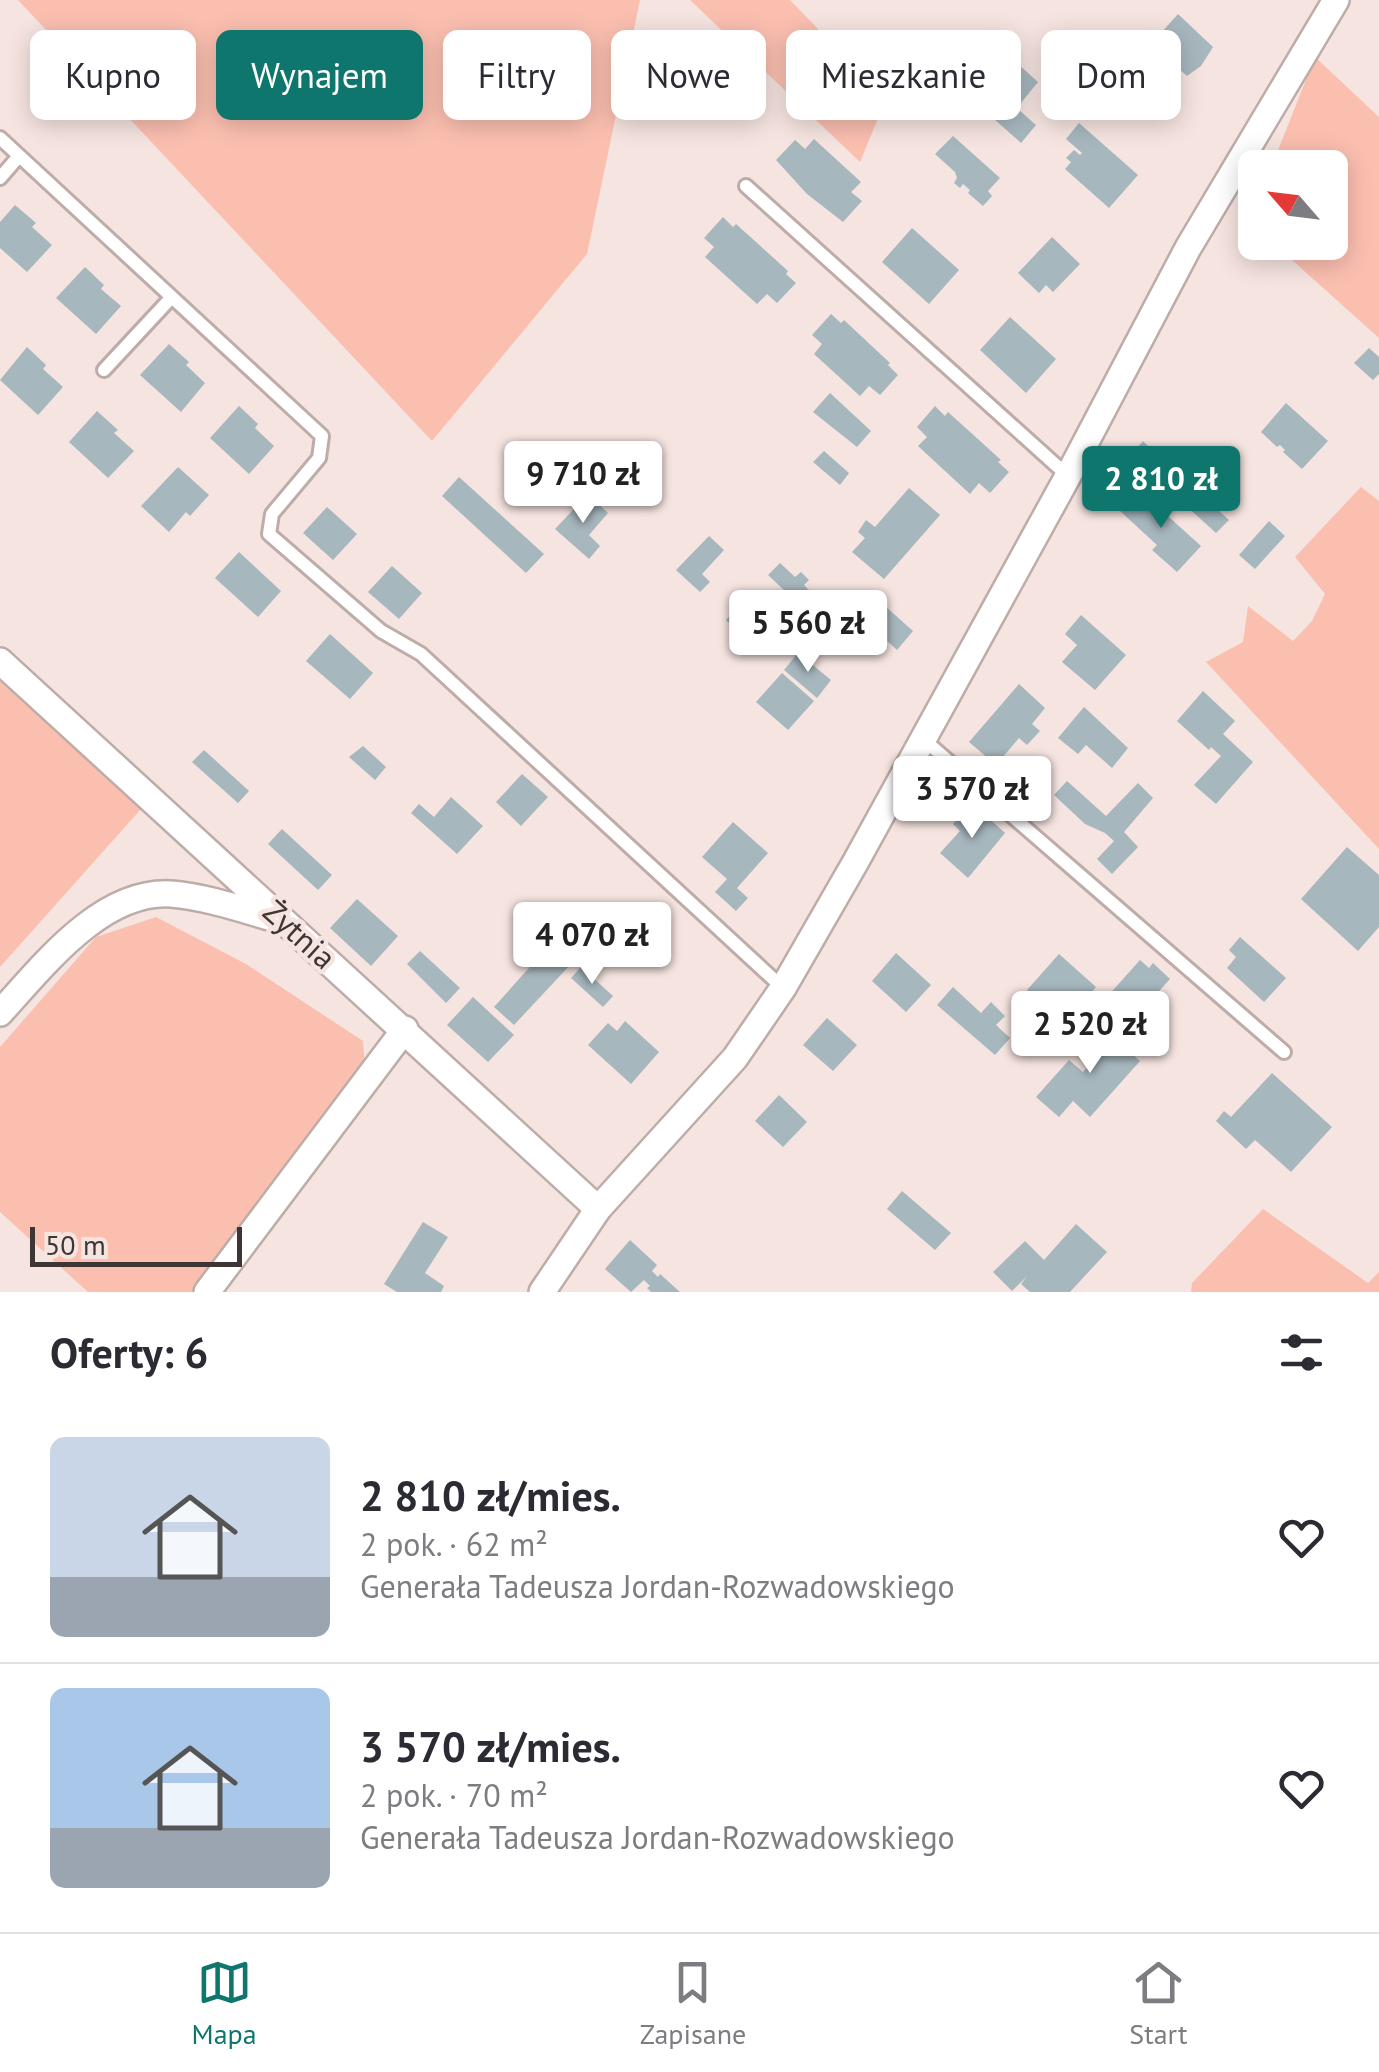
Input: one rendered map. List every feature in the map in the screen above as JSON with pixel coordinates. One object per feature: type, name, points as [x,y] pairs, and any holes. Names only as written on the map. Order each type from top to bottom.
[{"type":"street","points":[[542,1292],[598,1209],[735,1058],[783,988],[1068,476],[1188,248],[1336,0]]},
{"type":"street","name":"Żytnia","points":[[0,661],[598,1209]]},
{"type":"street","points":[[0,1013],[76,936],[109,910],[142,897],[190,896],[286,922]]},
{"type":"street","points":[[207,1292],[405,1030]]},
{"type":"lane","points":[[0,138],[322,436],[319,458],[272,514],[269,534],[381,631],[420,654],[783,988]]},
{"type":"lane","points":[[0,178],[19,156]]},
{"type":"lane","points":[[746,186],[1068,476]]},
{"type":"lane","points":[[104,370],[170,299]]},
{"type":"lane","points":[[923,739],[1284,1052]]},
{"type":"shaded area","points":[[18,0],[640,0],[634,30],[611,30],[611,120],[615,120],[587,254],[432,441],[131,120],[196,120],[196,30],[46,30]]},
{"type":"shaded area","points":[[690,0],[790,0],[819,30],[786,30],[786,91],[766,72],[766,30],[721,30]]},
{"type":"shaded area","points":[[1315,57],[1379,117],[1379,338],[1292,260],[1348,260],[1348,150],[1278,150]]},
{"type":"shaded area","points":[[816,120],[877,120],[860,162]]},
{"type":"shaded area","points":[[1361,487],[1379,501],[1379,849],[1206,662],[1243,642],[1248,606],[1293,641],[1312,621],[1325,594],[1295,557]]},
{"type":"shaded area","points":[[0,681],[141,809],[0,967]]},
{"type":"shaded area","points":[[156,917],[246,964],[363,1041],[365,1069],[193,1292],[88,1292],[0,1212],[0,1047],[96,937]]},
{"type":"shaded area","points":[[1263,1209],[1368,1283],[1379,1272],[1379,1292],[1191,1292],[1192,1283]]},
{"type":"building","points":[[1178,14],[1213,47],[1201,66],[1187,76],[1181,71],[1181,30],[1164,30]]},
{"type":"building","points":[[1021,67],[1038,82],[1021,103]]},
{"type":"building","points":[[1021,112],[1036,125],[1021,143],[995,120],[1021,120]]},
{"type":"building","points":[[1079,123],[1138,175],[1109,208],[1065,169],[1071,162],[1066,158],[1074,150],[1082,153],[1066,139]]},
{"type":"building","points":[[953,136],[1000,178],[988,191],[992,196],[983,206],[963,184],[960,188],[954,183],[955,172],[935,154]]},
{"type":"building","points":[[814,139],[861,182],[851,192],[862,201],[843,222],[807,194],[776,160],[795,140],[805,149]]},
{"type":"building","points":[[15,205],[36,223],[32,227],[52,245],[27,272],[0,248],[0,222]]},
{"type":"building","points":[[723,217],[788,271],[786,274],[796,283],[777,303],[767,294],[757,304],[705,257],[714,247],[704,238]]},
{"type":"building","points":[[912,228],[959,270],[929,304],[882,262]]},
{"type":"building","points":[[1052,237],[1080,264],[1053,292],[1046,285],[1039,293],[1018,273]]},
{"type":"building","points":[[85,267],[104,285],[101,289],[121,306],[96,334],[56,298]]},
{"type":"building","points":[[831,314],[841,323],[844,320],[898,375],[880,395],[869,386],[860,396],[814,354],[822,344],[812,335]]},
{"type":"building","points":[[1010,317],[1056,359],[1026,393],[980,350]]},
{"type":"building","points":[[169,344],[205,383],[181,412],[140,375]]},
{"type":"building","points":[[27,347],[63,387],[38,415],[0,380]]},
{"type":"building","points":[[1369,348],[1379,357],[1379,374],[1373,380],[1354,363]]},
{"type":"building","points":[[830,393],[871,431],[857,447],[813,412]]},
{"type":"building","points":[[1286,403],[1328,441],[1302,469],[1280,445],[1277,447],[1261,432]]},
{"type":"building","points":[[239,406],[274,446],[249,474],[210,438]]},
{"type":"building","points":[[935,406],[945,416],[948,412],[1009,472],[990,493],[979,483],[970,494],[918,446],[927,437],[917,427]]},
{"type":"building","points":[[97,411],[134,451],[108,478],[69,442]]},
{"type":"building","points":[[1143,441],[1183,480],[1171,493],[1129,457]]},
{"type":"building","points":[[824,451],[849,473],[840,485],[813,462]]},
{"type":"building","points":[[178,467],[209,495],[190,516],[186,512],[169,532],[141,506]]},
{"type":"building","points":[[459,477],[544,554],[526,573],[442,496]]},
{"type":"building","points":[[909,488],[940,515],[884,579],[852,552],[865,538],[858,532],[866,520],[875,527]]},
{"type":"building","points":[[1139,490],[1201,546],[1177,572],[1152,550],[1157,545],[1120,511]]},
{"type":"building","points":[[1196,490],[1229,520],[1216,533],[1183,503]]},
{"type":"building","points":[[588,494],[608,513],[589,535],[600,546],[589,559],[555,529]]},
{"type":"building","points":[[327,507],[357,534],[333,560],[303,533]]},
{"type":"building","points":[[1269,521],[1285,536],[1255,569],[1239,555]]},
{"type":"building","points":[[709,536],[724,550],[702,574],[710,582],[700,592],[676,570]]},
{"type":"building","points":[[239,552],[281,591],[258,617],[215,578]]},
{"type":"building","points":[[780,563],[795,577],[801,572],[809,580],[804,585],[814,595],[803,608],[768,575]]},
{"type":"building","points":[[392,566],[422,593],[399,619],[368,592]]},
{"type":"building","points":[[779,590],[791,600],[752,644],[726,620],[752,591],[766,604]]},
{"type":"building","points":[[876,598],[913,631],[897,650],[860,616]]},
{"type":"building","points":[[1081,615],[1126,655],[1095,690],[1062,662],[1077,645],[1065,634]]},
{"type":"building","points":[[330,634],[373,673],[350,699],[306,661]]},
{"type":"building","points":[[798,653],[831,680],[817,698],[784,670]]},
{"type":"building","points":[[782,673],[814,701],[788,730],[756,702]]},
{"type":"building","points":[[1019,684],[1045,708],[1032,724],[1040,731],[1027,745],[1019,738],[996,765],[969,742]]},
{"type":"building","points":[[1203,691],[1235,721],[1223,734],[1253,762],[1216,804],[1194,785],[1221,756],[1177,721]]},
{"type":"building","points":[[1084,707],[1128,748],[1112,768],[1086,745],[1078,754],[1058,738]]},
{"type":"building","points":[[363,746],[386,767],[375,780],[349,757]]},
{"type":"building","points":[[204,750],[249,791],[238,803],[192,762]]},
{"type":"building","points":[[522,774],[548,797],[521,826],[496,802]]},
{"type":"building","points":[[1067,781],[1106,816],[1138,783],[1153,798],[1124,832],[1138,847],[1112,874],[1097,859],[1114,841],[1085,824],[1054,795]]},
{"type":"building","points":[[451,797],[483,826],[457,854],[411,813],[419,804],[434,817]]},
{"type":"building","points":[[972,803],[1005,833],[968,878],[940,853],[960,831],[953,824]]},
{"type":"building","points":[[733,822],[768,853],[737,888],[748,898],[736,911],[715,892],[727,879],[702,857]]},
{"type":"building","points":[[282,829],[332,875],[318,890],[268,844]]},
{"type":"building","points":[[1347,847],[1379,875],[1379,927],[1358,951],[1301,899]]},
{"type":"building","points":[[357,899],[398,936],[371,966],[330,928]]},
{"type":"building","points":[[540,936],[571,964],[514,1025],[494,1007],[537,959],[527,950]]},
{"type":"building","points":[[1240,937],[1286,978],[1264,1002],[1227,968],[1236,957],[1229,950]]},
{"type":"building","points":[[420,951],[460,988],[446,1003],[407,964]]},
{"type":"building","points":[[896,953],[931,985],[906,1012],[872,981]]},
{"type":"building","points":[[1059,954],[1096,987],[1082,1004],[1097,1018],[1077,1039],[1027,990]]},
{"type":"building","points":[[1140,960],[1149,968],[1153,963],[1170,979],[1153,998],[1157,1002],[1149,1011],[1145,1007],[1132,1022],[1106,998]]},
{"type":"building","points":[[581,967],[613,996],[603,1007],[571,978]]},
{"type":"building","points":[[953,987],[981,1013],[991,1002],[1005,1016],[996,1025],[1010,1038],[995,1055],[937,1005]]},
{"type":"building","points":[[473,997],[514,1035],[488,1062],[447,1025]]},
{"type":"building","points":[[827,1018],[857,1045],[833,1071],[803,1045]]},
{"type":"building","points":[[625,1021],[659,1052],[631,1084],[588,1045],[608,1023],[617,1031]]},
{"type":"building","points":[[1100,1026],[1140,1061],[1090,1117],[1073,1101],[1059,1117],[1036,1097],[1069,1060],[1083,1072],[1095,1058],[1082,1046]]},
{"type":"building","points":[[1272,1073],[1332,1127],[1291,1172],[1255,1140],[1246,1149],[1216,1121],[1224,1111],[1231,1117]]},
{"type":"building","points":[[779,1095],[807,1122],[783,1147],[755,1121]]},
{"type":"building","points":[[902,1191],[951,1233],[935,1250],[887,1209]]},
{"type":"building","points":[[423,1222],[448,1237],[425,1273],[444,1286],[441,1292],[397,1292],[384,1284]]},
{"type":"building","points":[[1076,1224],[1107,1252],[1070,1292],[1030,1292],[1021,1284],[1027,1276],[1012,1291],[993,1272],[1025,1241],[1044,1260]]},
{"type":"building","points":[[630,1240],[657,1265],[652,1271],[680,1292],[651,1292],[644,1280],[631,1292],[605,1269]]}]
